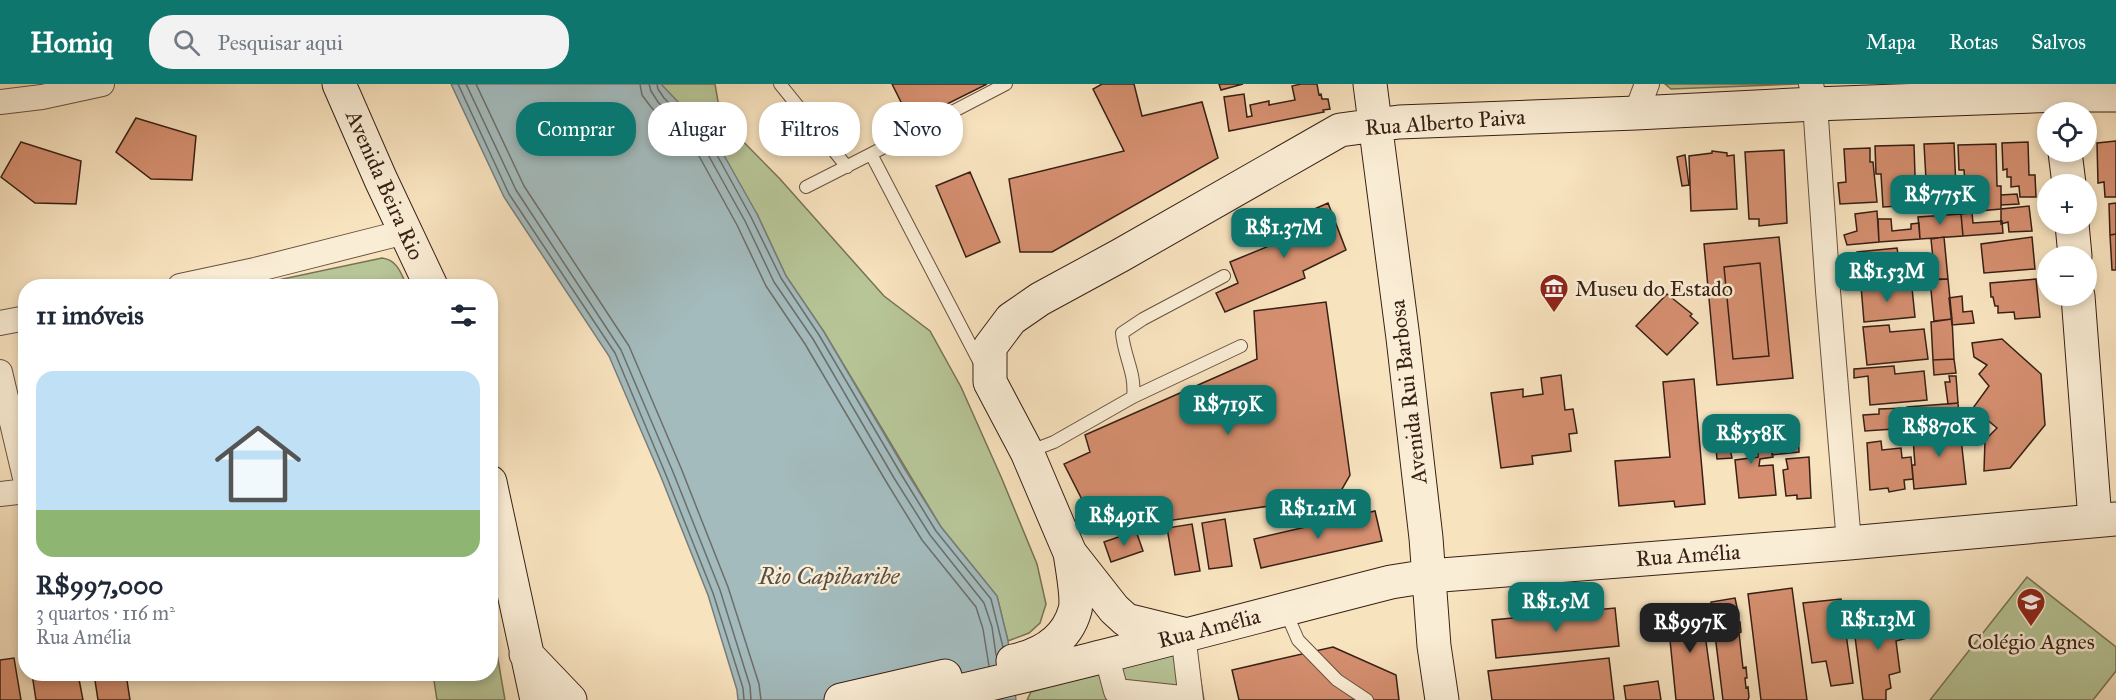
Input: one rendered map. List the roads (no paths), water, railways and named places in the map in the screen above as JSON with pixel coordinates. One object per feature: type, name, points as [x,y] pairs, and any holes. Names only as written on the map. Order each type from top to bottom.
[{"type":"main road","name":"Avenida Beira Rio","points":[[339,84],[428,279]]},
{"type":"main road","name":"Avenida Rui Barbosa","points":[[1370,84],[1402,338],[1429,576],[1434,646],[1442,700]]},
{"type":"main road","name":"Rua Alberto Paiva","points":[[1183,634],[1126,620],[1114,609],[1070,553],[1027,452],[990,382],[990,347],[1011,319],[1040,299],[1340,130],[1374,124],[1642,99],[1813,94],[2060,97],[2116,94]]},
{"type":"main road","points":[[2079,306],[2105,520]]},
{"type":"main road","points":[[498,520],[537,700]]},
{"type":"main road","name":"Rua Amélia","points":[[1018,669],[1106,654],[1391,582],[1429,576],[2105,520]]},
{"type":"main road","name":"Rua Alberto Paiva","points":[[1018,669],[1055,643],[1076,609],[1070,553]]},
{"type":"main road","points":[[525,700],[526,654]]},
{"type":"main road","points":[[526,654],[570,700]]},
{"type":"main road","points":[[842,700],[1018,669]]},
{"type":"main road","points":[[920,700],[1018,669]]},
{"type":"street","points":[[0,102],[42,97],[102,84]]},
{"type":"street","points":[[1813,94],[1849,543]]},
{"type":"street","points":[[213,279],[405,232]]},
{"type":"street","points":[[0,323],[18,320]]},
{"type":"street","points":[[0,372],[18,448]]},
{"type":"street","points":[[0,494],[18,491]]},
{"type":"street","points":[[1183,634],[1191,700]]},
{"type":"street","points":[[1106,654],[1116,692],[1182,698],[1182,700]]},
{"type":"lane","points":[[780,84],[847,167]]},
{"type":"lane","points":[[963,106],[1006,84]]},
{"type":"lane","points":[[806,187],[872,154]]},
{"type":"lane","points":[[873,156],[990,382]]},
{"type":"lane","points":[[1133,397],[1135,383],[1123,348],[1122,333],[1143,319],[1224,276]]},
{"type":"lane","points":[[1027,452],[1054,442],[1133,397],[1241,346]]},
{"type":"lane","points":[[1285,609],[1298,640],[1337,680],[1366,700]]},
{"type":"water","name":"Rio Capibaribe","points":[[451,84],[661,84],[678,102],[648,102],[648,156],[724,156],[757,214],[786,276],[824,332],[906,471],[941,527],[997,596],[1008,641],[1016,700],[738,700],[708,595],[609,356],[504,197]]},
{"type":"place","name":"Museu do Estado","points":[[1554,314]]},
{"type":"place","name":"Colégio Agnes","points":[[2031,628]]}]
